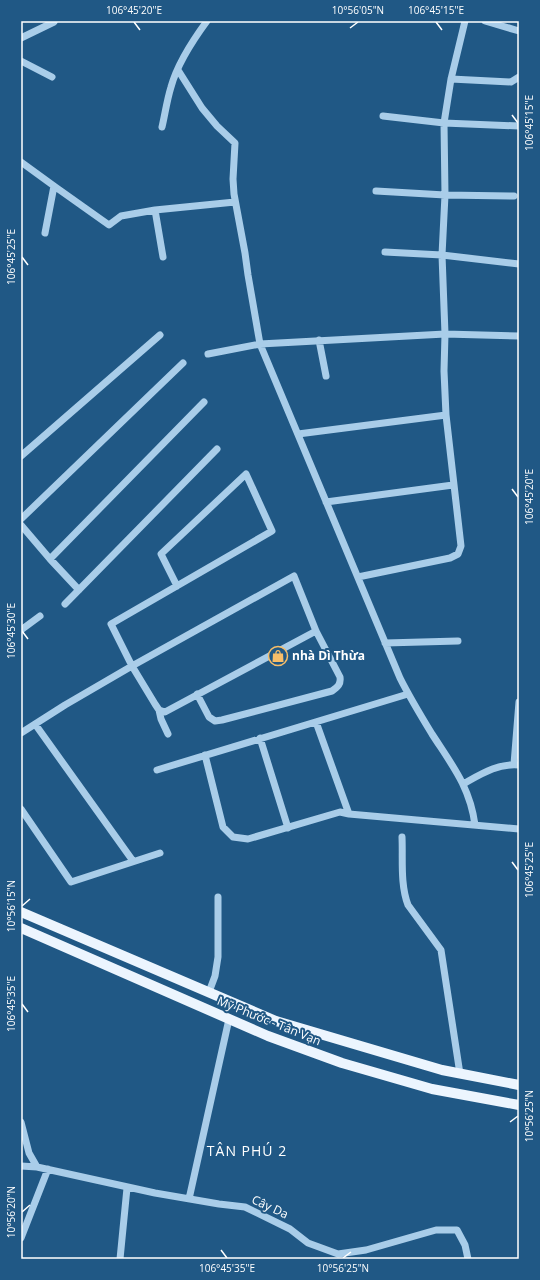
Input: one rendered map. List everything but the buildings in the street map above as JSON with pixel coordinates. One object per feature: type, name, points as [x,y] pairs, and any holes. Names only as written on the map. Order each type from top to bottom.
[{"type":"main road","name":"Mỹ Phước - Tân Vạn","points":[[21,912],[276,1021],[442,1070],[519,1085]]},
{"type":"main road","name":"Mỹ Phước - Tân Vạn","points":[[21,928],[268,1036],[342,1063],[432,1089],[519,1105]]},
{"type":"street","points":[[162,127],[171,87],[178,70],[194,40],[207,21]]},
{"type":"street","points":[[358,577],[450,558],[458,554],[461,546],[446,415],[442,255],[445,195],[444,122],[451,80],[465,21]]},
{"type":"street","points":[[485,21],[519,31]]},
{"type":"street","points":[[21,38],[54,22]]},
{"type":"street","points":[[21,61],[52,77]]},
{"type":"street","points":[[178,70],[202,108],[217,126],[235,143],[233,179],[235,202],[260,344],[400,678],[416,708],[463,784],[473,813],[475,825]]},
{"type":"street","points":[[451,80],[511,82],[519,77]]},
{"type":"street","points":[[383,116],[444,122],[519,126]]},
{"type":"street","points":[[21,162],[109,225],[121,216],[156,210],[235,202]]},
{"type":"street","points":[[45,233],[54,186]]},
{"type":"street","points":[[376,191],[445,195],[514,196]]},
{"type":"street","points":[[156,210],[163,257]]},
{"type":"street","points":[[385,252],[442,255],[519,264]]},
{"type":"street","points":[[208,354],[260,344],[319,340],[445,334],[519,336]]},
{"type":"street","points":[[21,456],[160,335]]},
{"type":"street","points":[[319,340],[326,376]]},
{"type":"street","points":[[21,518],[183,363]]},
{"type":"street","points":[[50,559],[204,402]]},
{"type":"street","points":[[298,434],[446,415]]},
{"type":"street","points":[[65,604],[217,449]]},
{"type":"street","points":[[168,734],[161,719],[159,710],[132,666],[110,624],[177,586],[272,532],[246,474],[161,554],[177,586]]},
{"type":"street","points":[[326,502],[453,485]]},
{"type":"street","points":[[21,525],[79,590]]},
{"type":"street","points":[[21,733],[132,666],[294,576],[316,631],[340,677],[339,685],[332,691],[214,721],[209,717],[198,694]]},
{"type":"street","points":[[21,630],[40,616]]},
{"type":"street","points":[[159,710],[165,712],[316,631]]},
{"type":"street","points":[[385,643],[458,641]]},
{"type":"street","points":[[157,770],[408,694]]},
{"type":"street","points":[[463,784],[497,766],[517,764],[519,702]]},
{"type":"street","points":[[316,722],[349,814]]},
{"type":"street","points":[[35,724],[133,861]]},
{"type":"street","points":[[260,738],[288,828]]},
{"type":"street","points":[[205,755],[223,827],[233,837],[248,840],[340,812],[519,829]]},
{"type":"street","points":[[21,809],[71,882],[160,853]]},
{"type":"street","points":[[402,837],[405,896],[408,905],[442,950],[460,1074]]},
{"type":"street","points":[[209,992],[215,976],[218,957],[218,897]]},
{"type":"street","points":[[189,1199],[229,1019]]},
{"type":"street","points":[[21,1122],[29,1153],[37,1167]]},
{"type":"street","name":"Cây Da","points":[[21,1166],[48,1169],[127,1188],[245,1207],[290,1229],[308,1243],[338,1254],[366,1250],[436,1230],[457,1230],[465,1245],[468,1259]]},
{"type":"street","points":[[21,1238],[48,1169]]},
{"type":"street","points":[[120,1259],[127,1188]]},
{"type":"place","name":"nhà Dì Thừa","points":[[278,656]]},
{"type":"district","name":"TÂN PHÚ 2","points":[[247,1151]]}]
